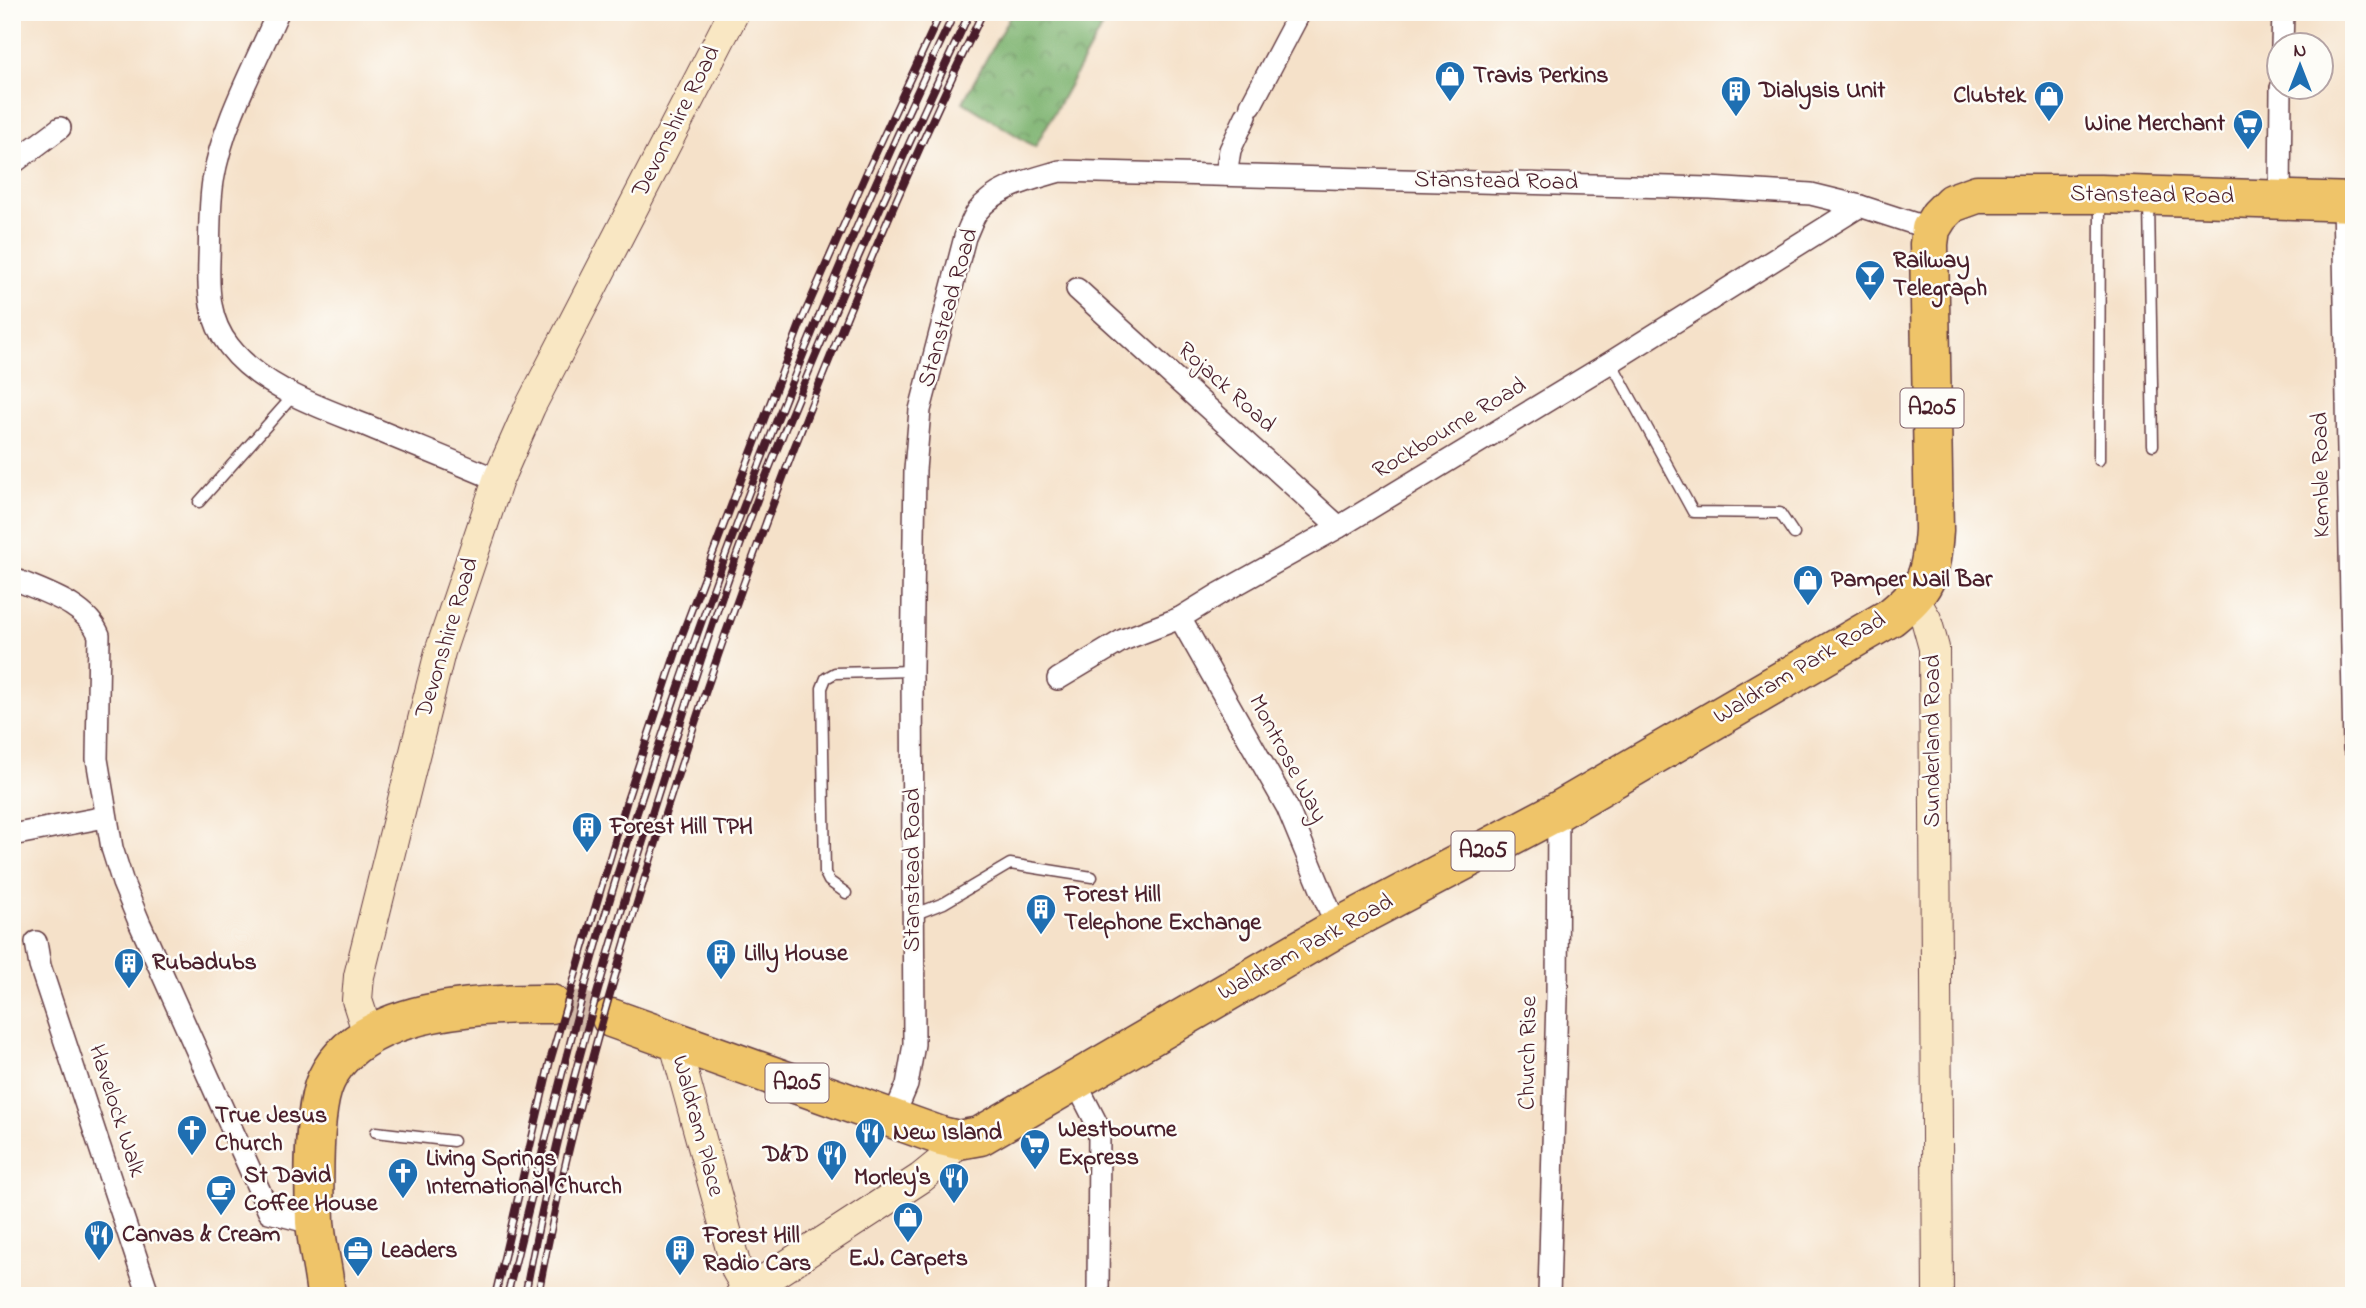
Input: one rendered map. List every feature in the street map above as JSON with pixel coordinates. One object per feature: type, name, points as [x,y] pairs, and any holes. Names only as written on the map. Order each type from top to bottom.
[{"type":"highway","name":"Stanstead Road","points":[[1941,216],[1977,194],[2100,194],[2348,202]]},
{"type":"highway","name":"A205","points":[[1914,599],[1930,569],[1934,530],[1930,286],[1941,216]]},
{"type":"highway","name":"Waldram Park Road","points":[[958,1140],[980,1136],[1337,928],[1558,811],[1891,617],[1914,599]]},
{"type":"highway","points":[[327,1296],[315,1224],[325,1081],[338,1060],[368,1034],[405,1020],[456,1010],[551,1004]]},
{"type":"highway","name":"A205","points":[[611,1018],[958,1140]]},
{"type":"street","points":[[278,12],[220,149],[213,181],[209,288],[212,313],[219,332],[230,348],[259,374],[293,396],[498,480]]},
{"type":"street","name":"Devonshire Road","points":[[368,1034],[357,1000],[359,976],[440,652],[498,480],[530,407],[734,12]]},
{"type":"street","points":[[1226,175],[1230,150],[1300,12]]},
{"type":"street","points":[[2282,32],[2283,12]]},
{"type":"street","points":[[2280,199],[2281,102]]},
{"type":"street","points":[[12,164],[60,128]]},
{"type":"street","name":"Stanstead Road","points":[[893,1118],[907,1085],[914,1044],[912,671],[915,470],[920,410],[965,237],[977,212],[991,197],[1060,171],[1709,188],[1811,194],[1860,206],[1941,216]]},
{"type":"street","name":"Kemble Road","points":[[2348,202],[2354,748]]},
{"type":"street","name":"Rockbourne Road","points":[[1058,680],[1123,640],[1180,618],[1339,527],[1611,362],[1860,206]]},
{"type":"street","name":"Rojack Road","points":[[1077,289],[1339,527]]},
{"type":"street","points":[[12,578],[81,610],[94,624],[99,635],[97,759],[105,817],[123,883],[269,1212],[315,1224]]},
{"type":"street","name":"Sunderland Road","points":[[1914,599],[1926,619],[1934,649],[1938,1296]]},
{"type":"street","name":"Montrose Way","points":[[1180,618],[1287,807],[1337,928]]},
{"type":"street","name":"Church Rise","points":[[1549,1296],[1557,998],[1558,811]]},
{"type":"street","points":[[12,835],[105,817]]},
{"type":"street","name":"Havelock Walk","points":[[36,943],[40,966],[149,1296]]},
{"type":"street","name":"Waldram Place","points":[[674,1040],[744,1293]]},
{"type":"street","points":[[1074,1081],[1099,1128],[1098,1296]]},
{"type":"street","points":[[744,1293],[921,1178],[942,1161],[958,1140]]},
{"type":"lane","points":[[2099,460],[2100,194]]},
{"type":"lane","points":[[2149,196],[2153,445]]},
{"type":"lane","points":[[1611,362],[1693,512],[1780,513],[1794,534]]},
{"type":"lane","points":[[199,502],[293,396]]},
{"type":"lane","points":[[846,893],[829,881],[825,873],[822,688],[826,678],[835,673],[912,671]]},
{"type":"lane","points":[[913,915],[944,903],[1010,864],[1092,877]]},
{"type":"lane","points":[[376,1132],[453,1141]]},
{"type":"green space","points":[[1012,12],[1110,12],[1035,147],[963,102]]},
{"type":"tunnel","points":[[551,1004],[611,1018]]},
{"type":"railway","points":[[495,1296],[550,1061],[627,800],[680,640],[801,322],[941,12]]},
{"type":"railway","points":[[507,1296],[586,982],[651,768],[689,658],[769,439],[813,331],[905,117],[955,12]]},
{"type":"railway","points":[[525,1296],[550,1174],[597,992],[696,673],[761,489],[824,335],[970,12]]},
{"type":"railway","points":[[538,1296],[566,1164],[599,1033],[657,839],[711,677],[780,484],[818,388],[897,199],[983,12]]},
{"type":"place","name":"Travis Perkins","points":[[1450,103]]},
{"type":"place","name":"Dialysis Unit","points":[[1736,118]]},
{"type":"place","name":"Clubtek","points":[[2049,123]]},
{"type":"place","name":"Wine Merchant","points":[[2248,151]]},
{"type":"place","name":"Railway Telegraph","points":[[1870,302]]},
{"type":"place","name":"Pamper Nail Bar","points":[[1808,607]]},
{"type":"place","name":"Forest Hill TPH","points":[[587,854]]},
{"type":"place","name":"Forest Hill Telephone Exchange","points":[[1041,936]]},
{"type":"place","name":"Lilly House","points":[[721,981]]},
{"type":"place","name":"Rubadubs","points":[[129,990]]},
{"type":"place","name":"True Jesus Church","points":[[192,1157]]},
{"type":"place","name":"New Island","points":[[870,1160]]},
{"type":"place","name":"Westbourne Express","points":[[1035,1171]]},
{"type":"place","name":"D&D","points":[[832,1182]]},
{"type":"place","name":"Living Springs International Church","points":[[403,1200]]},
{"type":"place","name":"Morley's","points":[[954,1205]]},
{"type":"place","name":"St David Coffee House","points":[[221,1217]]},
{"type":"place","name":"E.J. Carpets","points":[[908,1244]]},
{"type":"place","name":"Canvas & Cream","points":[[99,1262]]},
{"type":"place","name":"Forest Hill Radio Cars","points":[[680,1277]]},
{"type":"place","name":"Leaders","points":[[358,1278]]}]
